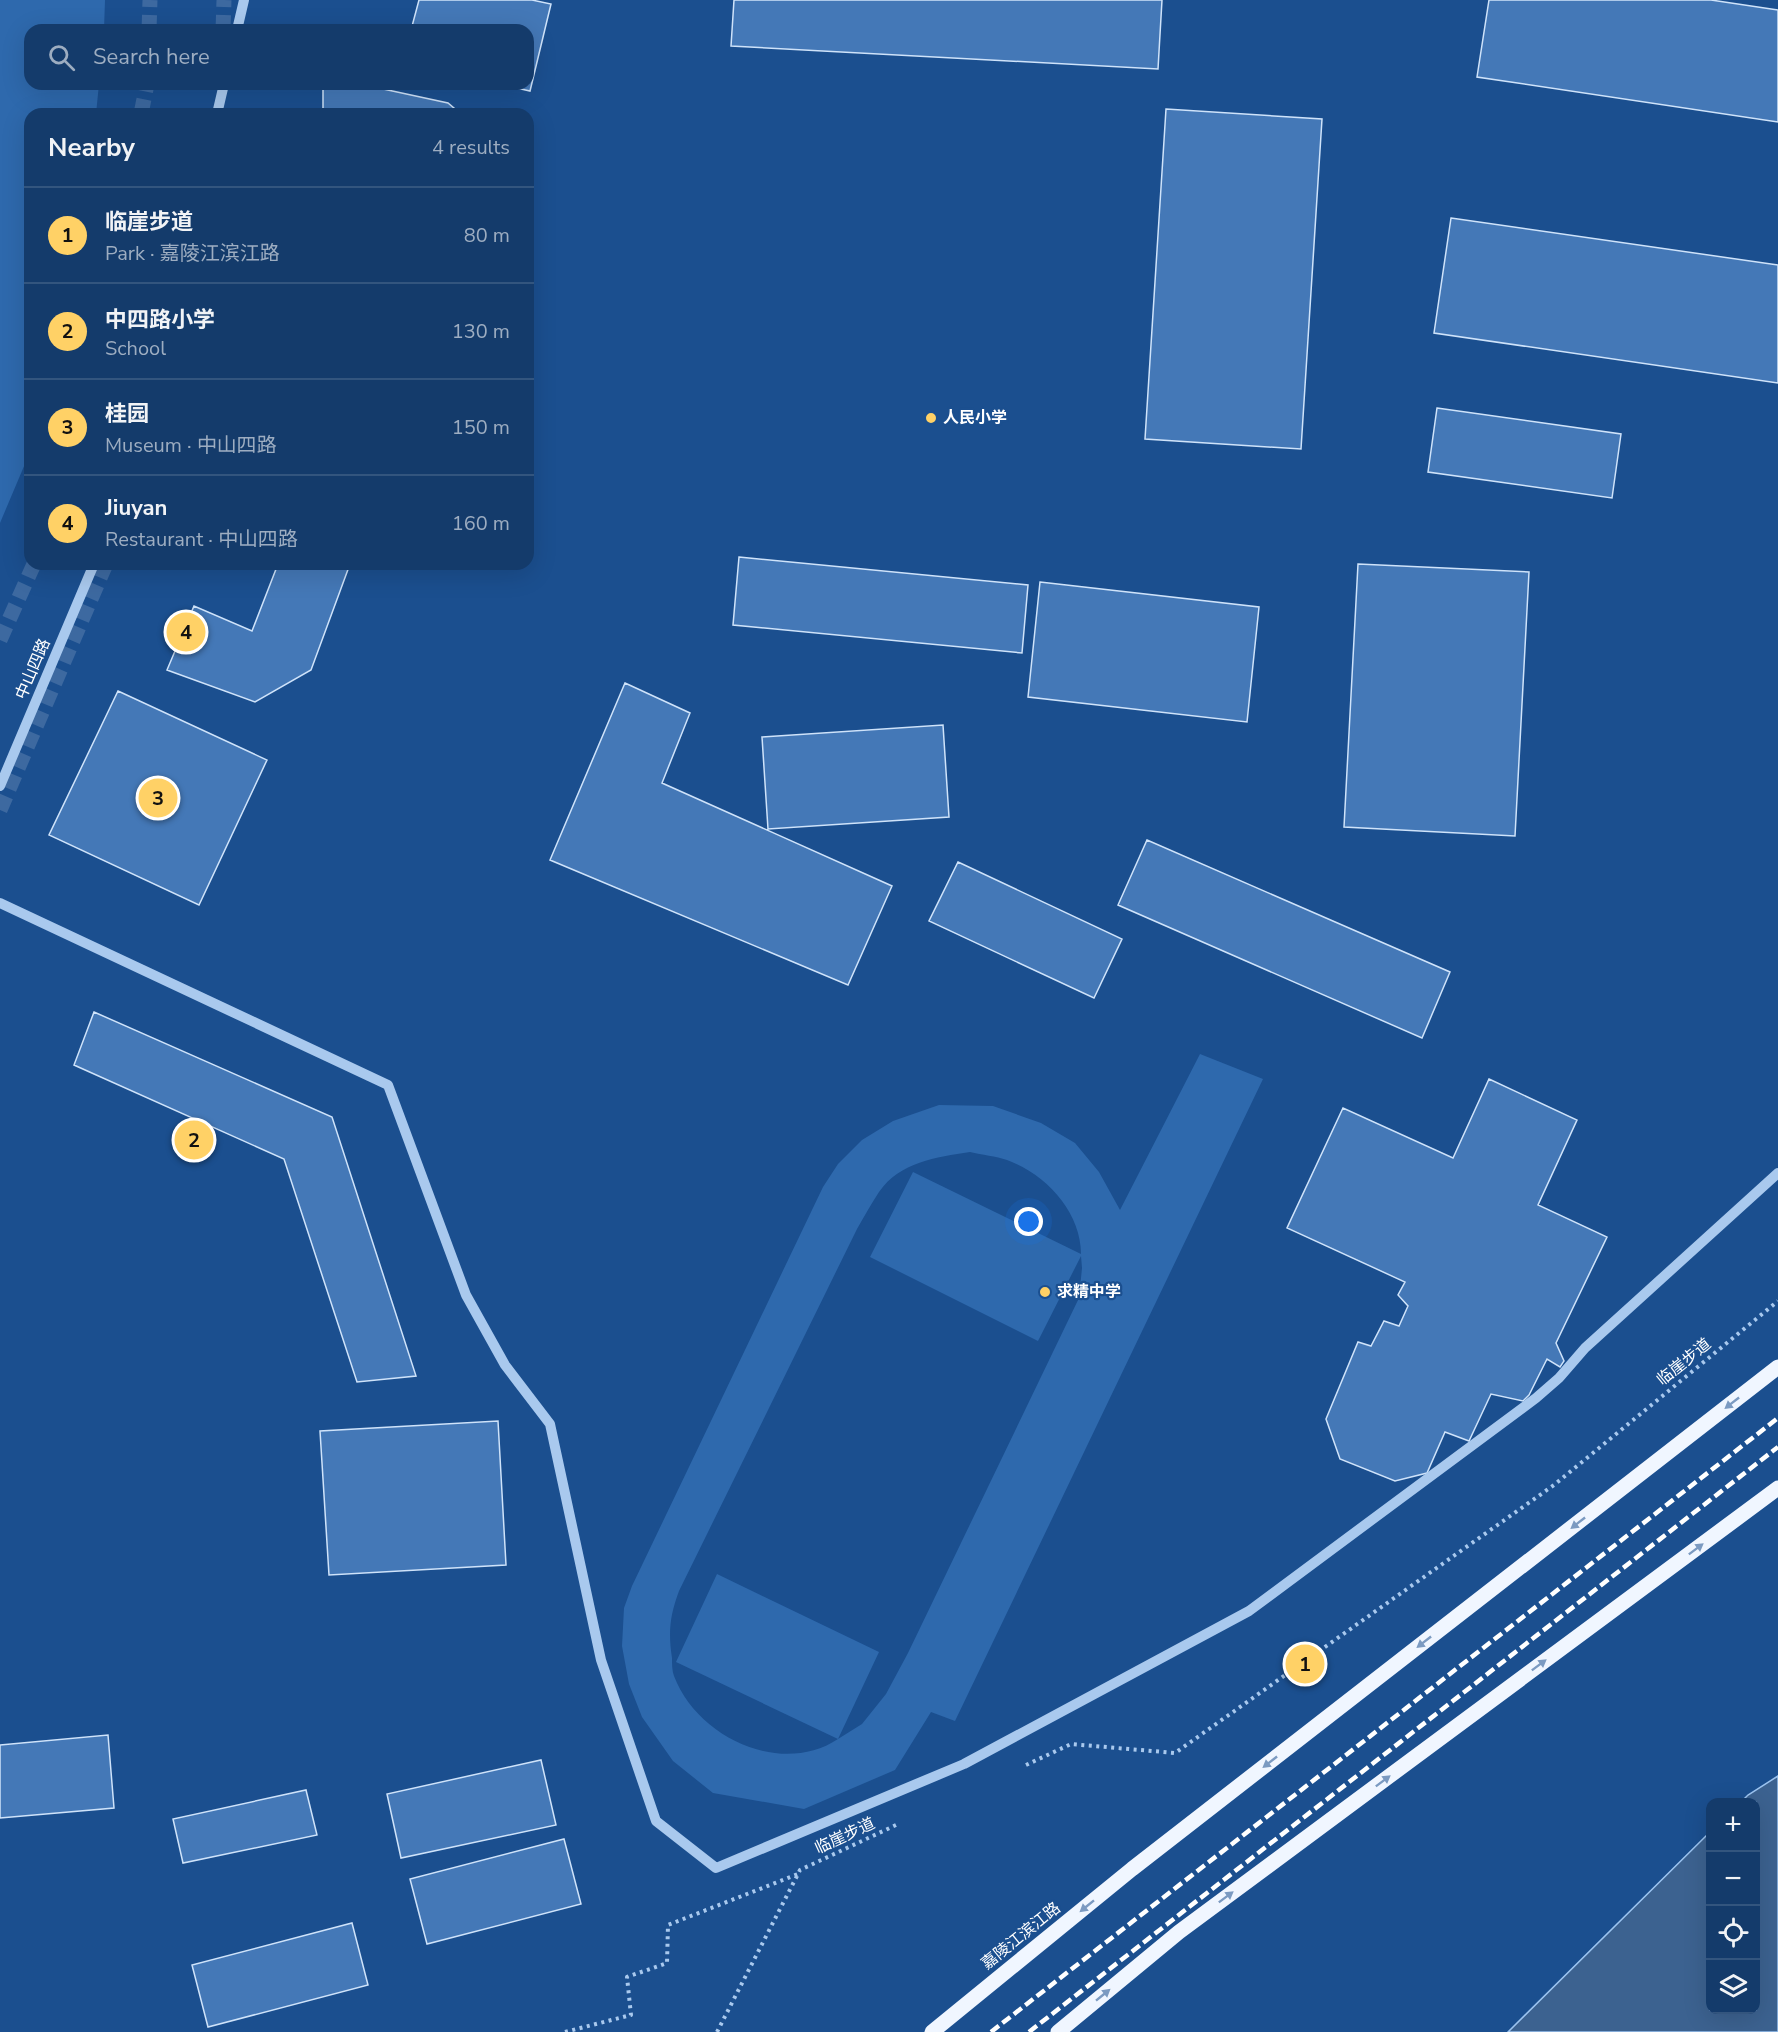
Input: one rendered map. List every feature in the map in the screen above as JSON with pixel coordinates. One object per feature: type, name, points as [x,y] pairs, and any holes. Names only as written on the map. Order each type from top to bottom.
[{"type":"main road","name":"嘉陵江滨江路","points":[[932,2032],[1132,1869],[1778,1367]]},
{"type":"main road","points":[[1058,2032],[1179,1932],[1778,1488]]},
{"type":"street","points":[[238,24],[244,0]]},
{"type":"street","points":[[218,108],[223,90]]},
{"type":"street","name":"中山四路","points":[[0,786],[91,570]]},
{"type":"street","points":[[0,903],[388,1085],[466,1295],[505,1365],[550,1424],[601,1660],[656,1821],[716,1868],[964,1764],[1249,1611],[1536,1398],[1559,1378],[1585,1348],[1778,1173]]},
{"type":"path","name":"临崖步道","points":[[1017,1769],[1071,1744],[1175,1753],[1554,1485],[1778,1301]]},
{"type":"path","name":"临崖步道","points":[[565,2032],[631,2015],[627,1977],[667,1964],[668,1925],[798,1874],[800,1870],[898,1825]]},
{"type":"path","points":[[717,2032],[798,1874]]},
{"type":"shaded area","points":[[0,0],[105,0],[104,24],[24,24],[24,90],[98,90],[97,108],[24,108],[24,466],[0,523]]},
{"type":"shaded area","points":[[1200,1054],[1263,1079],[955,1721],[931,1712],[895,1770],[804,1809],[713,1793],[673,1761],[642,1717],[629,1684],[622,1646],[624,1608],[632,1586],[823,1187],[838,1164],[862,1140],[893,1121],[939,1105],[993,1106],[1041,1123],[1075,1143],[1099,1172],[1120,1210]],"holes":[[[970,1152],[1003,1159],[1035,1175],[1059,1196],[1075,1224],[1081,1254],[913,1172],[870,1257],[1038,1341],[1081,1256],[1079,1298],[908,1653],[886,1694],[862,1724],[816,1750],[792,1754],[767,1752],[743,1745],[721,1733],[701,1717],[685,1698],[673,1672],[670,1632],[676,1600],[857,1229],[879,1192],[897,1174],[908,1167],[932,1159]]]},
{"type":"shaded area","points":[[717,1574],[879,1652],[838,1739],[676,1662]]},
{"type":"shaded area","points":[[1778,1776],[1778,2032],[1508,2032],[1706,1836],[1706,2014],[1760,2014],[1760,1798],[1745,1798]]},
{"type":"building","points":[[419,0],[532,0],[551,4],[534,74],[534,24],[413,24]]},
{"type":"building","points":[[734,0],[1162,0],[1158,69],[731,46]]},
{"type":"building","points":[[1489,0],[1711,0],[1778,10],[1778,122],[1477,77]]},
{"type":"building","points":[[323,90],[388,90],[448,103],[454,108],[323,108]]},
{"type":"building","points":[[1166,109],[1322,119],[1301,449],[1145,439]]},
{"type":"building","points":[[1451,218],[1778,265],[1778,383],[1434,333]]},
{"type":"building","points":[[1437,408],[1621,434],[1612,498],[1428,472]]},
{"type":"building","points":[[739,557],[1028,585],[1022,653],[733,625]]},
{"type":"building","points":[[1358,564],[1529,572],[1515,836],[1344,827]]},
{"type":"building","points":[[276,570],[348,570],[311,670],[255,702],[167,670],[194,606],[252,631]]},
{"type":"building","points":[[1040,582],[1259,607],[1247,722],[1028,697]]},
{"type":"building","points":[[625,683],[690,713],[662,783],[892,886],[848,985],[550,860]]},
{"type":"building","points":[[118,691],[267,760],[199,905],[49,835]]},
{"type":"building","points":[[943,725],[949,817],[768,829],[762,737]]},
{"type":"building","points":[[1147,840],[1450,972],[1422,1038],[1118,905]]},
{"type":"building","points":[[958,862],[1122,939],[1094,998],[929,921]]},
{"type":"building","points":[[94,1012],[332,1117],[416,1376],[357,1382],[284,1159],[74,1065]]},
{"type":"building","points":[[1489,1079],[1577,1120],[1538,1205],[1607,1237],[1556,1343],[1564,1361],[1560,1367],[1547,1359],[1529,1395],[1523,1401],[1491,1394],[1469,1441],[1445,1432],[1427,1473],[1395,1481],[1340,1459],[1326,1419],[1358,1342],[1371,1346],[1384,1321],[1399,1326],[1408,1306],[1398,1295],[1405,1282],[1287,1228],[1343,1108],[1453,1158]]},
{"type":"building","points":[[498,1421],[506,1565],[329,1575],[320,1431]]},
{"type":"building","points":[[108,1735],[114,1808],[0,1818],[0,1745]]},
{"type":"building","points":[[541,1760],[556,1825],[401,1858],[387,1794]]},
{"type":"building","points":[[306,1790],[317,1835],[183,1863],[173,1819]]},
{"type":"building","points":[[564,1839],[581,1904],[427,1944],[410,1879]]},
{"type":"building","points":[[352,1923],[368,1985],[208,2027],[192,1965]]},
{"type":"tunnel","points":[[149,24],[150,0]]},
{"type":"tunnel","points":[[223,24],[224,0]]},
{"type":"tunnel","points":[[142,108],[146,90]]},
{"type":"tunnel","points":[[0,640],[31,570]]},
{"type":"tunnel","points":[[0,810],[103,570]]},
{"type":"railway","points":[[991,2032],[1778,1418]]},
{"type":"railway","points":[[1029,2032],[1778,1447]]},
{"type":"place","name":"人民小学","points":[[931,418]]},
{"type":"place","name":"Jiuyan","points":[[186,632]]},
{"type":"place","name":"桂园","points":[[158,798]]},
{"type":"place","name":"中四路小学","points":[[194,1140]]},
{"type":"place","name":"求精中学","points":[[1045,1292]]},
{"type":"place","name":"临崖步道","points":[[1305,1664]]}]
